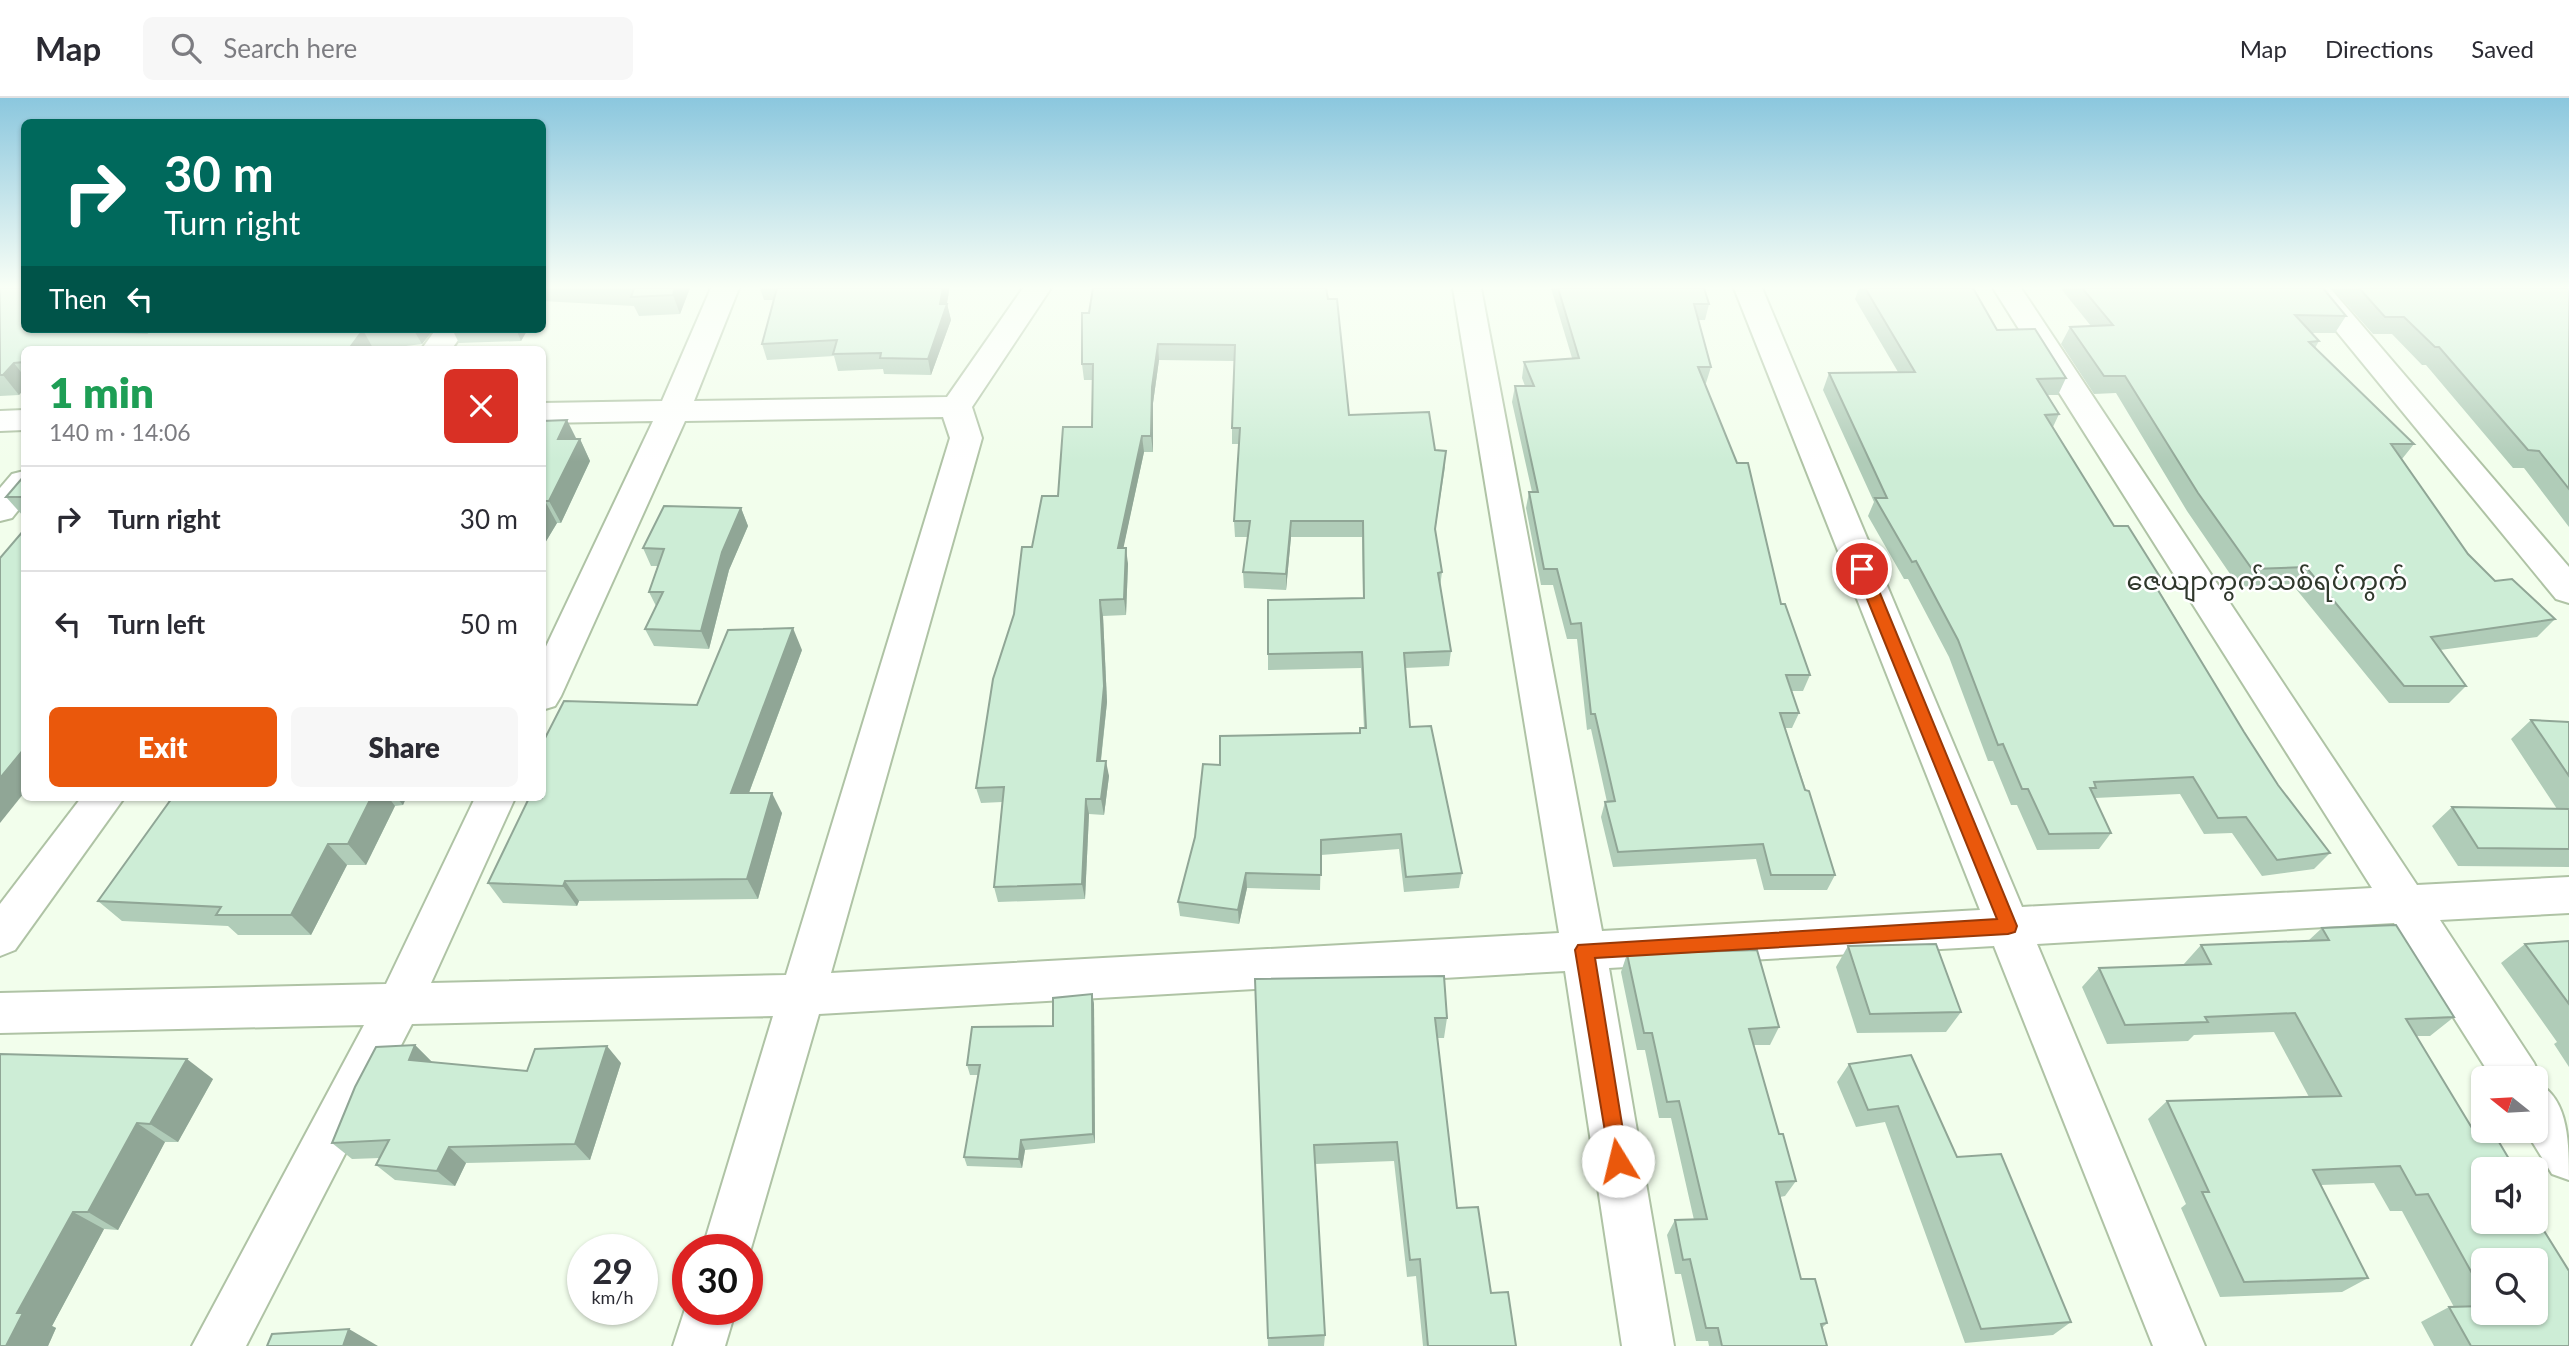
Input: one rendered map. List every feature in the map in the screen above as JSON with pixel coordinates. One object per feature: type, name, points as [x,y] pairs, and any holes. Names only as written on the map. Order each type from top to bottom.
[{"type":"street","points":[[546,686],[674,411],[701,346]]},
{"type":"street","points":[[956,407],[997,346]]},
{"type":"street","points":[[1478,346],[1584,950],[1648,1346]]},
{"type":"street","points":[[1772,346],[2179,1346]]},
{"type":"street","points":[[2045,346],[2510,1066]]},
{"type":"street","points":[[2364,346],[2569,590]]},
{"type":"street","points":[[546,413],[956,407]]},
{"type":"street","points":[[732,1234],[966,438],[956,407]]},
{"type":"street","points":[[0,421],[21,420]]},
{"type":"street","points":[[0,510],[21,486]]},
{"type":"street","points":[[0,937],[102,801]]},
{"type":"street","points":[[218,1346],[399,1004],[494,801]]},
{"type":"street","points":[[0,1013],[802,995],[2569,895]]},
{"type":"street","points":[[2548,1124],[2569,1157]]},
{"type":"street","points":[[699,1346],[705,1325]]},
{"type":"building","points":[[0,346],[21,346],[21,362],[14,363],[0,375]]},
{"type":"building","points":[[835,346],[932,346],[928,359],[880,358],[881,353],[833,354]]},
{"type":"building","points":[[1082,346],[1158,346],[1152,387],[1151,436],[1142,436],[1118,548],[1126,548],[1124,599],[1100,600],[1104,686],[1097,761],[1106,761],[1101,799],[1086,799],[1082,884],[994,887],[1004,787],[976,788],[993,679],[1014,614],[1022,547],[1032,547],[1042,496],[1058,496],[1063,427],[1092,427],[1093,364],[1082,364]]},
{"type":"building","points":[[1235,346],[1342,346],[1349,415],[1429,412],[1435,450],[1446,451],[1435,529],[1442,572],[1438,573],[1451,651],[1404,653],[1410,727],[1431,726],[1462,873],[1406,877],[1401,834],[1321,840],[1321,875],[1246,873],[1238,910],[1178,902],[1195,837],[1203,764],[1220,765],[1220,736],[1360,733],[1360,728],[1366,728],[1362,652],[1268,654],[1268,600],[1364,598],[1363,521],[1291,521],[1286,574],[1243,572],[1250,521],[1234,521],[1240,428],[1232,428]]},
{"type":"building","points":[[1575,346],[1705,346],[1711,367],[1698,367],[1737,463],[1748,463],[1781,604],[1785,604],[1810,675],[1786,675],[1799,713],[1780,713],[1805,790],[1809,791],[1835,875],[1771,875],[1763,844],[1618,852],[1605,802],[1615,801],[1595,714],[1591,714],[1581,623],[1571,624],[1557,569],[1544,569],[1529,492],[1538,492],[1515,386],[1534,386],[1524,362],[1579,358]]},
{"type":"building","points":[[1900,346],[2046,346],[2066,378],[2037,379],[2059,414],[2045,415],[2114,526],[2128,526],[2160,577],[2150,577],[2244,732],[2278,785],[2330,853],[2277,860],[2246,817],[2218,818],[2193,777],[2094,782],[2096,788],[2090,788],[2111,833],[2049,834],[2028,789],[2022,789],[2003,744],[1998,745],[1958,640],[1916,561],[1912,562],[1875,498],[1887,498],[1829,373],[1915,372]]},
{"type":"building","points":[[2083,346],[2313,346],[2414,444],[2391,444],[2468,554],[2495,581],[2512,579],[2555,619],[2431,637],[2466,686],[2404,686],[2306,567],[2252,569],[2198,493],[2125,376],[2104,376]]},
{"type":"building","points":[[2569,346],[2569,489],[2539,451],[2528,450],[2439,347],[2435,347]]},
{"type":"building","points":[[567,420],[558,439],[580,439],[549,501],[546,501],[546,421]]},
{"type":"building","points":[[21,480],[21,497],[6,497]]},
{"type":"building","points":[[664,506],[741,508],[722,552],[701,631],[645,629],[663,592],[649,592],[664,549],[643,548]]},
{"type":"building","points":[[21,534],[21,753],[0,778],[0,558]]},
{"type":"building","points":[[793,628],[731,793],[772,793],[747,879],[565,881],[563,886],[488,883],[528,801],[546,801],[546,736],[564,701],[697,705],[728,630]]},
{"type":"building","points":[[2531,720],[2569,722],[2569,776]]},
{"type":"building","points":[[170,801],[370,801],[348,844],[328,844],[291,915],[216,915],[221,907],[98,901]]},
{"type":"building","points":[[2452,807],[2569,809],[2569,849],[2478,848]]},
{"type":"building","points":[[2396,925],[2454,1017],[2406,1019],[2471,1126],[2471,1143],[2500,1143],[2508,1157],[2471,1157],[2471,1234],[2546,1234],[2569,1271],[2569,1346],[2471,1346],[2449,1307],[2471,1306],[2471,1325],[2548,1325],[2548,1248],[2471,1248],[2471,1271],[2428,1194],[2416,1195],[2400,1166],[2313,1170],[2368,1278],[2244,1282],[2202,1192],[2209,1192],[2167,1101],[2341,1096],[2295,1013],[2205,1017],[2208,1022],[2125,1025],[2099,968],[2211,964],[2201,945],[2329,940],[2322,928]]},
{"type":"building","points":[[2569,941],[2569,1004],[2525,944]]},
{"type":"building","points":[[1936,944],[1961,1012],[1870,1014],[1848,946]]},
{"type":"building","points":[[1757,950],[1779,1027],[1749,1029],[1779,1134],[1783,1134],[1796,1181],[1776,1182],[1801,1279],[1815,1279],[1827,1323],[1821,1324],[1827,1346],[1722,1346],[1718,1328],[1706,1328],[1690,1259],[1683,1260],[1675,1220],[1707,1219],[1679,1101],[1667,1102],[1652,1033],[1644,1033],[1627,954]]},
{"type":"building","points":[[1444,976],[1447,1018],[1435,1018],[1457,1208],[1478,1207],[1491,1293],[1508,1292],[1516,1346],[1428,1346],[1420,1259],[1410,1260],[1397,1142],[1314,1145],[1325,1335],[1268,1338],[1255,979]]},
{"type":"building","points":[[1092,994],[1093,1134],[1021,1140],[1019,1159],[964,1157],[980,1065],[967,1065],[972,1027],[1053,1026],[1053,998]]},
{"type":"building","points":[[415,1045],[409,1060],[527,1071],[535,1049],[607,1046],[575,1144],[449,1147],[437,1171],[376,1165],[389,1140],[332,1143],[355,1087],[376,1047]]},
{"type":"building","points":[[0,1054],[187,1059],[150,1124],[137,1123],[88,1212],[73,1212],[17,1313],[23,1313],[6,1346],[0,1346]]},
{"type":"building","points":[[1911,1055],[1957,1157],[2001,1154],[2071,1322],[1981,1329],[1898,1106],[1868,1110],[1849,1064]]},
{"type":"building","points":[[349,1329],[343,1346],[267,1346],[272,1334]]},
{"type":"district","name":"ဇေယျာကွက်သစ်ရပ်ကွက်","points":[[2267,581]]},
{"type":"route","points":[[1618,1161],[1584,950],[2008,926],[1862,569]]}]
